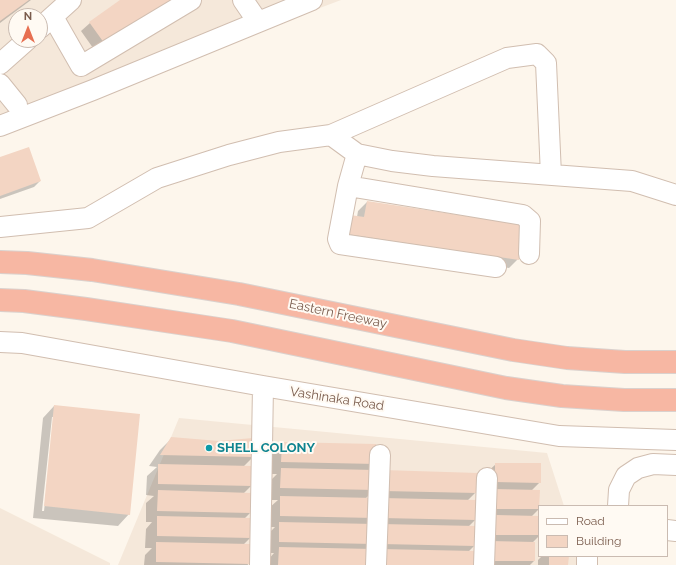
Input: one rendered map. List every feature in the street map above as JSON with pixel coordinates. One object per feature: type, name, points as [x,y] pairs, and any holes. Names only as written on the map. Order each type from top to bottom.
[{"type":"highway","name":"Eastern Freeway","points":[[0,262],[27,263],[92,270],[239,294],[513,350],[567,358],[625,362],[676,362]]},
{"type":"highway","points":[[0,300],[86,308],[232,331],[506,388],[562,396],[624,400],[676,400]]},
{"type":"street","points":[[48,20],[71,0]]},
{"type":"street","points":[[81,66],[191,0]]},
{"type":"street","points":[[243,0],[258,22]]},
{"type":"street","points":[[0,126],[93,90],[312,0]]},
{"type":"street","points":[[48,25],[81,66],[93,90]]},
{"type":"street","points":[[0,64],[18,48]]},
{"type":"street","points":[[0,227],[88,218],[157,178],[229,155],[279,142],[331,135],[507,58],[537,54],[546,63],[551,175]]},
{"type":"street","points":[[0,84],[17,105]]},
{"type":"street","points":[[331,135],[357,154],[392,161],[432,166],[632,181],[676,195]]},
{"type":"street","points":[[357,154],[348,186],[338,239],[340,244],[343,246],[496,267]]},
{"type":"street","points":[[348,186],[523,215],[530,221],[529,254]]},
{"type":"street","name":"Vashinaka Road","points":[[0,342],[22,343],[263,386],[559,436],[676,440]]},
{"type":"street","points":[[260,565],[263,386]]},
{"type":"street","points":[[376,565],[380,455]]},
{"type":"street","points":[[618,505],[619,490],[626,476],[638,468],[653,464],[676,465]]},
{"type":"street","points":[[484,565],[486,478]]},
{"type":"shaded area","points":[[0,0],[341,0],[0,129]]},
{"type":"shaded area","points":[[179,418],[547,453],[564,505],[538,505],[538,557],[578,557],[580,565],[118,565]]},
{"type":"shaded area","points":[[0,508],[110,563],[110,565],[0,565]]},
{"type":"building","points":[[0,0],[29,0],[18,8],[8,8],[8,15],[0,21]]},
{"type":"building","points":[[120,0],[174,0],[107,47],[89,22]]},
{"type":"building","points":[[29,147],[41,181],[0,196],[0,157]]},
{"type":"building","points":[[367,201],[525,225],[519,260],[347,234],[350,215],[364,217]]},
{"type":"building","points":[[54,405],[140,414],[130,515],[44,506]]},
{"type":"building","name":"SHELL COLONY","points":[[171,437],[219,441],[253,438],[254,457],[160,455]]},
{"type":"building","points":[[282,442],[376,444],[376,464],[281,462]]},
{"type":"building","points":[[495,463],[541,463],[541,483],[495,482]]},
{"type":"building","points":[[158,464],[253,466],[252,486],[158,484]]},
{"type":"building","points":[[281,468],[375,470],[375,490],[280,488]]},
{"type":"building","points":[[383,470],[478,473],[477,493],[383,491]]},
{"type":"building","points":[[494,489],[540,490],[538,509],[494,509]]},
{"type":"building","points":[[158,490],[252,493],[251,513],[157,511]]},
{"type":"building","points":[[280,496],[375,498],[374,518],[280,516]]},
{"type":"building","points":[[382,498],[477,500],[476,520],[382,518]]},
{"type":"building","points":[[496,515],[538,516],[538,535],[495,535]]},
{"type":"building","points":[[157,516],[252,518],[251,538],[157,536]]},
{"type":"building","points":[[279,522],[374,524],[373,544],[279,542]]},
{"type":"building","points":[[381,524],[476,526],[475,546],[381,544]]},
{"type":"building","points":[[490,541],[535,542],[535,561],[489,561]]},
{"type":"building","points":[[156,542],[250,544],[250,564],[156,562]]},
{"type":"building","points":[[279,547],[373,549],[373,565],[278,565]]},
{"type":"building","points":[[381,549],[475,551],[475,565],[381,565]]},
{"type":"building","points":[[549,557],[569,557],[568,565],[549,565]]},
{"type":"place","name":"SHELL COLONY","points":[[209,448]]}]
